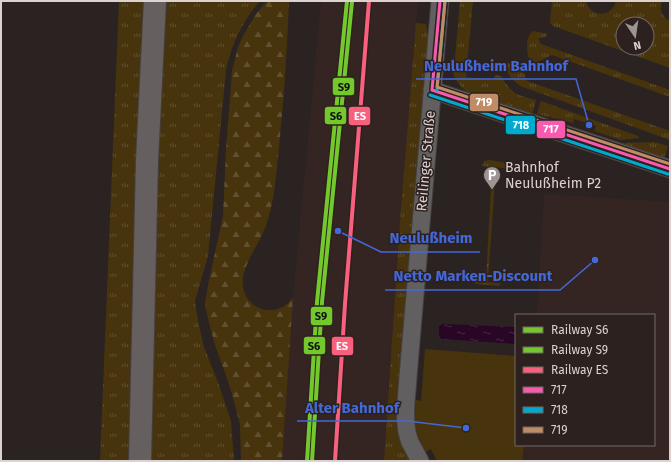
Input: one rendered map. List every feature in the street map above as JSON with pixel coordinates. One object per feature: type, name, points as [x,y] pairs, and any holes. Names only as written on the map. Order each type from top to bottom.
[{"type":"main road","points":[[140,461],[147,161],[155,1]]},
{"type":"street","name":"Reilinger Straße","points":[[420,461],[410,442],[406,418],[440,1]]},
{"type":"street","points":[[432,90],[670,169]]},
{"type":"shaded area","points":[[321,1],[418,1],[401,208],[384,461],[282,461],[290,328]]},
{"type":"shaded area","points":[[544,194],[670,202],[670,461],[522,461],[524,446],[655,446],[655,314],[537,314]]},
{"type":"green space","points":[[119,1],[144,1],[133,281],[129,461],[100,461]]},
{"type":"green space","points":[[167,1],[260,1],[238,33],[226,70],[208,256],[195,301],[204,347],[231,421],[234,461],[151,461],[157,176]]},
{"type":"green space","points":[[267,1],[289,1],[282,110],[276,178],[271,208],[265,228],[244,272],[243,287],[246,296],[251,302],[264,310],[280,308],[287,304],[293,297],[282,461],[241,461],[240,424],[230,387],[215,345],[205,304],[223,216],[232,71],[238,47],[243,36],[256,14]]},
{"type":"green space","points":[[460,1],[473,1],[466,77],[494,80],[495,75],[501,76],[515,93],[536,100],[532,116],[470,94],[458,83],[452,69],[451,58],[455,58]]},
{"type":"green space","points":[[552,1],[586,1],[588,7],[592,11],[601,14],[610,11],[614,7],[616,1],[662,1],[662,13],[670,21],[670,68],[637,56],[655,56],[655,16],[615,16],[615,48],[553,26],[550,23]]},
{"type":"green space","points":[[416,23],[426,24],[429,40],[409,280],[413,461],[384,461],[401,208]]},
{"type":"green space","points":[[534,31],[547,34],[547,36],[538,39],[541,44],[670,90],[670,97],[552,55],[536,63],[528,57],[527,50],[529,35]]},
{"type":"green space","points":[[507,63],[522,67],[527,81],[670,131],[670,140],[523,87],[516,83],[509,75]]},
{"type":"green space","points":[[541,101],[638,136],[639,138],[621,140],[594,131],[596,126],[574,119],[573,123],[537,114]]},
{"type":"green space","points":[[654,142],[668,146],[664,158],[620,143]]},
{"type":"green space","points":[[489,160],[510,165],[509,169],[496,167],[488,282],[500,283],[500,286],[475,284],[475,281],[486,282],[492,167],[482,166],[484,161]]},
{"type":"green space","points":[[425,349],[515,356],[515,446],[524,446],[522,461],[437,461],[431,449],[425,452],[417,433],[415,415],[416,400],[421,401]]},
{"type":"water","points":[[443,324],[515,327],[515,344],[441,339],[439,336],[439,326]]},
{"type":"rail line","name":"S6","points":[[307,461],[317,302],[347,1]]},
{"type":"rail line","name":"ES","points":[[335,461],[345,304],[369,1]]},
{"type":"rail line","name":"S9","points":[[312,461],[322,302],[352,2]]},
{"type":"transit line","name":"717","points":[[432,90],[440,1]]},
{"type":"transit line","name":"718","points":[[437,90],[445,1]]},
{"type":"transit line","name":"719","points":[[445,1],[437,87],[670,164]]},
{"type":"transit line","name":"717","points":[[432,90],[670,169]]},
{"type":"transit line","name":"718","points":[[430,95],[668,174]]},
{"type":"place","name":"Neulußheim Bahnhof","points":[[589,125]]},
{"type":"place","name":"Bahnhof Neulußheim P2","points":[[492,190]]},
{"type":"place","name":"Neulußheim","points":[[338,231]]},
{"type":"place","name":"Netto Marken-Discount","points":[[595,260]]},
{"type":"place","name":"Alter Bahnhof","points":[[466,428]]}]
